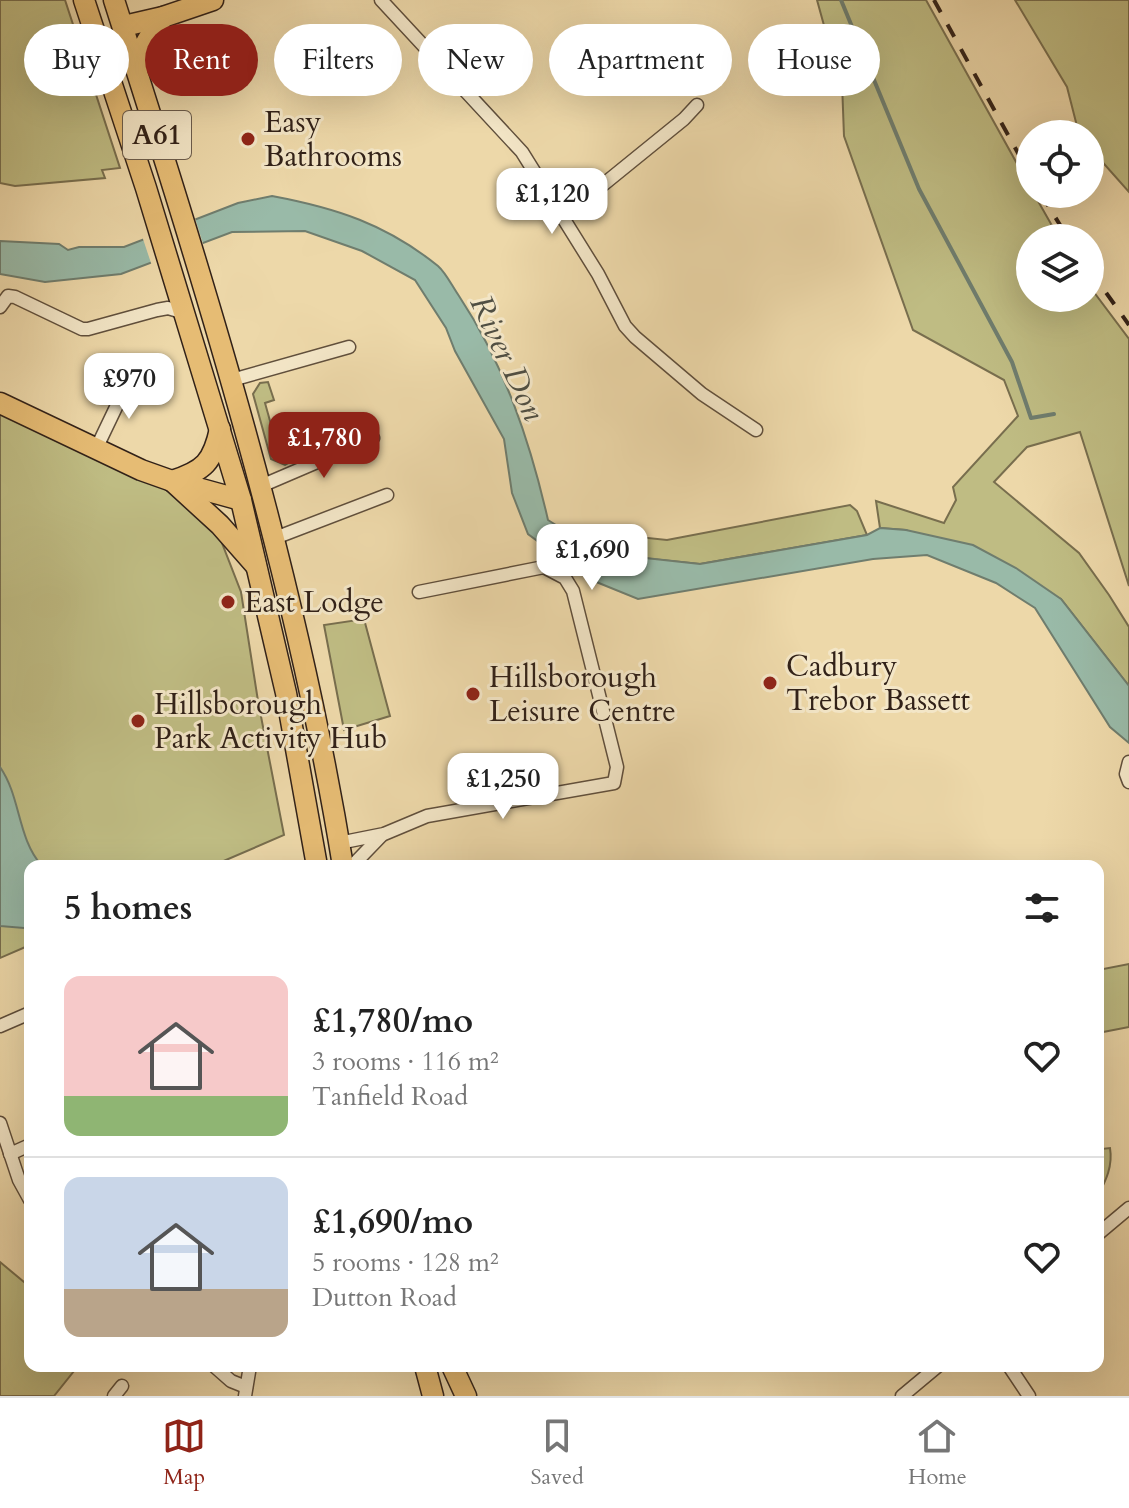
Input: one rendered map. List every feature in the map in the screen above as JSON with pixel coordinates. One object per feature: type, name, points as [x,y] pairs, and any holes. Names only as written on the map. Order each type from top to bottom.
[{"type":"main road","name":"A61","points":[[84,0],[91,24]]},
{"type":"main road","name":"A61","points":[[114,0],[123,24]]},
{"type":"main road","points":[[129,25],[213,0]]},
{"type":"main road","points":[[138,68],[138,60],[148,38],[163,17]]},
{"type":"main road","name":"A61","points":[[129,41],[232,380],[275,538],[320,731],[342,860]]},
{"type":"main road","name":"A61","points":[[114,96],[151,204],[241,500],[286,693],[316,860]]},
{"type":"main road","points":[[205,380],[232,380]]},
{"type":"main road","points":[[0,403],[172,481],[241,500],[269,515]]},
{"type":"main road","points":[[172,481],[196,474],[204,467],[217,446],[220,429]]},
{"type":"main road","points":[[172,481],[220,525],[256,566]]},
{"type":"main road","points":[[329,860],[339,843]]},
{"type":"main road","points":[[427,1372],[433,1396]]},
{"type":"main road","points":[[450,1372],[451,1396]]},
{"type":"main road","points":[[453,1372],[466,1396]]},
{"type":"street","points":[[381,0],[522,152],[598,274],[625,326],[702,394],[756,430]]},
{"type":"street","points":[[562,218],[697,105]]},
{"type":"street","points":[[0,307],[8,296],[15,297],[82,329],[168,308],[185,313]]},
{"type":"street","points":[[232,380],[349,347]]},
{"type":"street","points":[[96,449],[130,378]]},
{"type":"street","points":[[261,486],[373,438]]},
{"type":"street","points":[[275,538],[387,495]]},
{"type":"street","points":[[339,843],[384,834],[427,816],[614,783],[617,767],[576,604],[565,578],[544,567],[419,592]]},
{"type":"street","points":[[1129,762],[1126,774],[1129,782]]},
{"type":"street","points":[[358,860],[384,834]]},
{"type":"street","points":[[0,1026],[24,1016]]},
{"type":"street","points":[[0,1123],[24,1189]]},
{"type":"street","points":[[10,1154],[24,1148]]},
{"type":"street","points":[[1104,1229],[1129,1208]]},
{"type":"street","points":[[221,1372],[245,1391]]},
{"type":"street","points":[[902,1396],[931,1372]]},
{"type":"street","points":[[1013,1372],[1029,1396]]},
{"type":"shaded area","points":[[0,0],[65,0],[73,24],[24,24],[24,96],[96,96],[120,168],[102,170],[105,178],[15,186],[0,183]]},
{"type":"shaded area","points":[[817,0],[926,0],[1016,162],[1016,208],[1042,208],[1051,224],[1016,224],[1016,312],[1104,312],[1104,306],[1129,339],[1129,586],[1080,432],[1027,447],[994,482],[1079,553],[1109,595],[1129,627],[1129,686],[1061,599],[906,530],[880,528],[876,501],[944,523],[956,500],[953,487],[1018,416],[1004,380],[913,330],[844,136],[843,96],[880,96],[880,24],[824,24]]},
{"type":"shaded area","points":[[1015,0],[1129,0],[1129,192],[1104,164],[1104,120],[1075,120],[1067,87]]},
{"type":"shaded area","points":[[272,196],[318,206],[360,220],[419,251],[441,269],[475,322],[514,404],[548,520],[600,553],[700,564],[867,535],[880,528],[906,530],[973,545],[1016,568],[1061,599],[1129,686],[1129,743],[1110,727],[1035,608],[996,583],[927,555],[873,559],[638,599],[589,579],[528,534],[512,493],[504,439],[455,351],[446,328],[415,280],[362,251],[305,231],[232,232],[121,274],[45,282],[0,274],[0,241],[59,244],[68,250],[79,247],[124,247],[238,203]]},
{"type":"shaded area","points":[[268,382],[274,400],[265,403],[277,446],[286,445],[292,461],[285,465],[271,459],[253,394],[260,383]]},
{"type":"shaded area","points":[[0,414],[206,502],[241,592],[284,835],[226,860],[24,860],[24,948],[0,958]]},
{"type":"shaded area","points":[[850,505],[857,511],[867,535],[700,564],[623,556],[629,536],[667,540]]},
{"type":"shaded area","points":[[364,619],[390,716],[344,730],[324,625]]},
{"type":"shaded area","points":[[0,767],[12,791],[28,843],[38,860],[24,860],[24,928],[0,926]]},
{"type":"shaded area","points":[[1129,964],[1129,1027],[1104,1032],[1104,969]]},
{"type":"shaded area","points":[[1110,1148],[1111,1161],[1104,1182],[1104,1149]]},
{"type":"shaded area","points":[[0,1262],[24,1282],[24,1372],[73,1372],[54,1396],[0,1396]]},
{"type":"pier","points":[[194,215],[204,247],[152,266],[142,236]]},
{"type":"waterway","points":[[841,0],[919,189],[1012,362],[1031,418],[1054,414]]},
{"type":"railway","points":[[934,0],[1016,149]]},
{"type":"railway","points":[[1050,208],[1059,224]]},
{"type":"railway","points":[[1104,290],[1129,325]]},
{"type":"place","name":"Easy Bathrooms","points":[[248,139]]},
{"type":"place","name":"East Lodge","points":[[228,602]]},
{"type":"place","name":"Cadbury Trebor Bassett","points":[[770,683]]},
{"type":"place","name":"Hillsborough Leisure Centre","points":[[473,694]]},
{"type":"place","name":"Hillsborough Park Activity Hub","points":[[138,721]]},
{"type":"water label","name":"River Don","points":[[507,358]]}]
